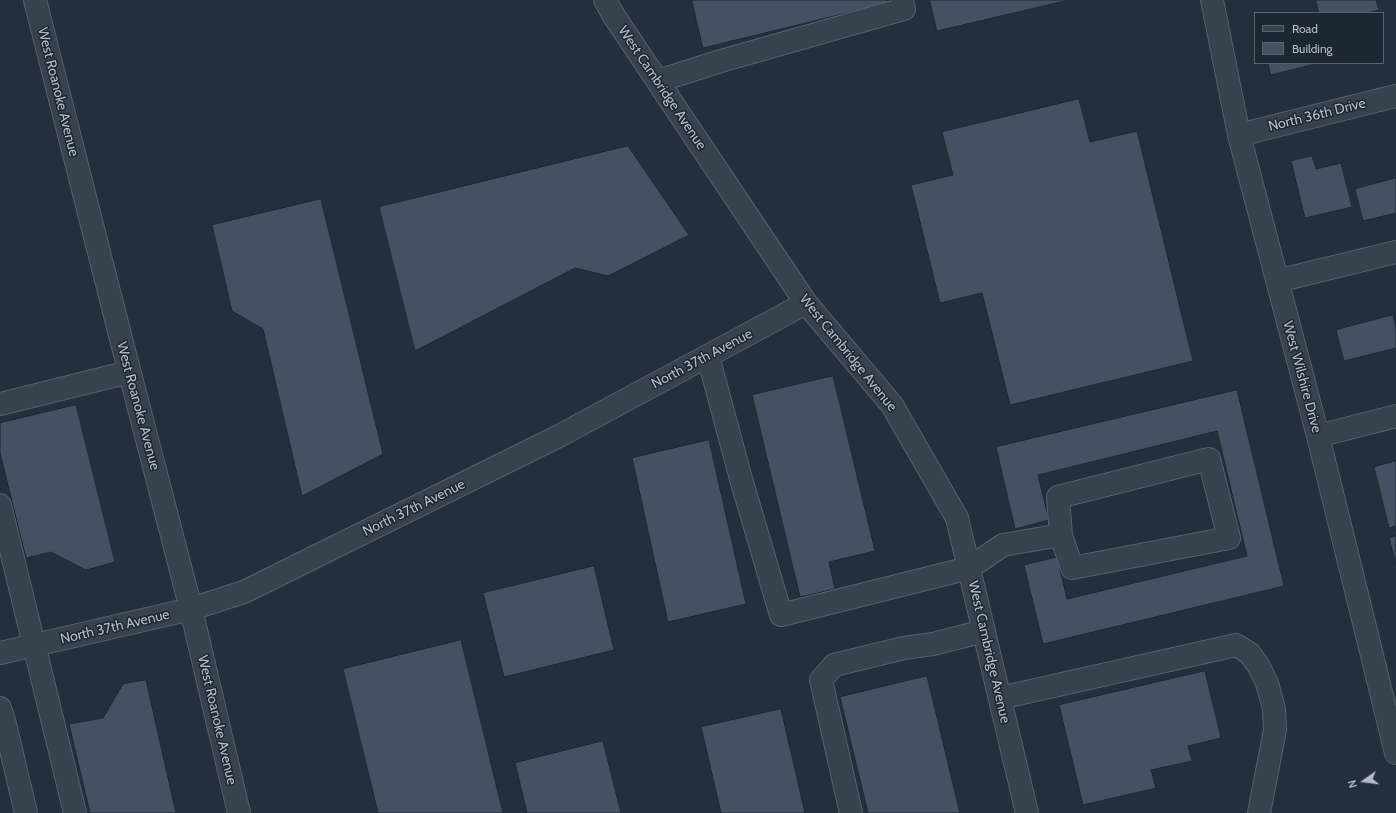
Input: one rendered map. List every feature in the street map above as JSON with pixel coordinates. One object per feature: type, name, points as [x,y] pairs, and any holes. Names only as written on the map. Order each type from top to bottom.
[{"type":"street","name":"West Roanoke Avenue","points":[[35,0],[129,372],[191,609],[239,813]]},
{"type":"street","name":"West Cambridge Avenue","points":[[605,0],[614,16],[806,303],[892,405],[957,518],[1027,813]]},
{"type":"street","points":[[658,81],[721,61],[904,9],[902,0]]},
{"type":"street","name":"West Wilshire Drive","points":[[1212,0],[1239,135],[1318,436],[1396,753]]},
{"type":"street","name":"North 36th Drive","points":[[1239,135],[1396,96]]},
{"type":"street","points":[[1277,280],[1396,252]]},
{"type":"street","name":"North 37th Avenue","points":[[0,653],[191,609],[244,592],[559,436],[806,303]]},
{"type":"street","points":[[708,356],[741,479],[781,615],[968,568],[1003,545],[1061,535]]},
{"type":"street","points":[[0,404],[129,372]]},
{"type":"street","points":[[1318,436],[1396,416]]},
{"type":"street","points":[[1209,459],[1229,538],[1072,568],[1061,535],[1058,497],[1209,459]]},
{"type":"street","points":[[0,505],[75,813]]},
{"type":"street","points":[[851,813],[821,680],[834,665],[904,648],[933,644],[984,631]]},
{"type":"street","points":[[1000,698],[1236,645],[1249,653],[1258,665],[1267,683],[1274,709],[1275,730],[1259,813]]},
{"type":"street","points":[[0,708],[26,813]]},
{"type":"building","points":[[692,0],[887,0],[888,3],[703,48]]},
{"type":"building","points":[[930,0],[1069,0],[937,31]]},
{"type":"building","points":[[1316,0],[1376,0],[1379,10],[1371,12],[1319,12]]},
{"type":"building","points":[[1268,64],[1315,64],[1271,75]]},
{"type":"building","points":[[1079,99],[1090,142],[1137,131],[1193,361],[1010,405],[982,293],[940,303],[911,185],[953,175],[942,132]]},
{"type":"building","points":[[628,146],[689,235],[608,276],[575,268],[415,351],[379,207]]},
{"type":"building","points":[[1312,156],[1316,169],[1341,163],[1352,207],[1305,218],[1291,161]]},
{"type":"building","points":[[1396,178],[1396,213],[1363,221],[1355,189]]},
{"type":"building","points":[[321,199],[383,454],[302,496],[263,329],[232,311],[212,225]]},
{"type":"building","points":[[1393,315],[1396,329],[1396,348],[1344,361],[1336,330]]},
{"type":"building","points":[[833,376],[875,551],[829,562],[835,589],[800,597],[752,395]]},
{"type":"building","points":[[1237,390],[1284,586],[1043,644],[1024,565],[1057,557],[1067,599],[1247,556],[1217,431],[1038,475],[1049,520],[1015,529],[996,447]]},
{"type":"building","points":[[76,405],[115,562],[86,570],[51,552],[26,558],[0,453],[0,423]]},
{"type":"building","points":[[709,440],[746,604],[668,622],[632,458]]},
{"type":"building","points":[[1396,461],[1396,526],[1389,528],[1374,467]]},
{"type":"building","points":[[1396,536],[1396,564],[1389,538]]},
{"type":"building","points":[[594,566],[614,650],[504,677],[483,593]]},
{"type":"building","points":[[461,640],[503,813],[378,813],[343,669]]},
{"type":"building","points":[[1205,671],[1221,738],[1188,746],[1192,761],[1151,770],[1156,788],[1083,805],[1059,705]]},
{"type":"building","points":[[927,676],[960,813],[868,813],[840,697]]},
{"type":"building","points":[[146,680],[176,813],[90,813],[69,724],[103,718],[123,684]]},
{"type":"building","points":[[781,709],[805,813],[721,813],[701,727]]},
{"type":"building","points":[[603,741],[621,813],[527,813],[515,763]]}]
